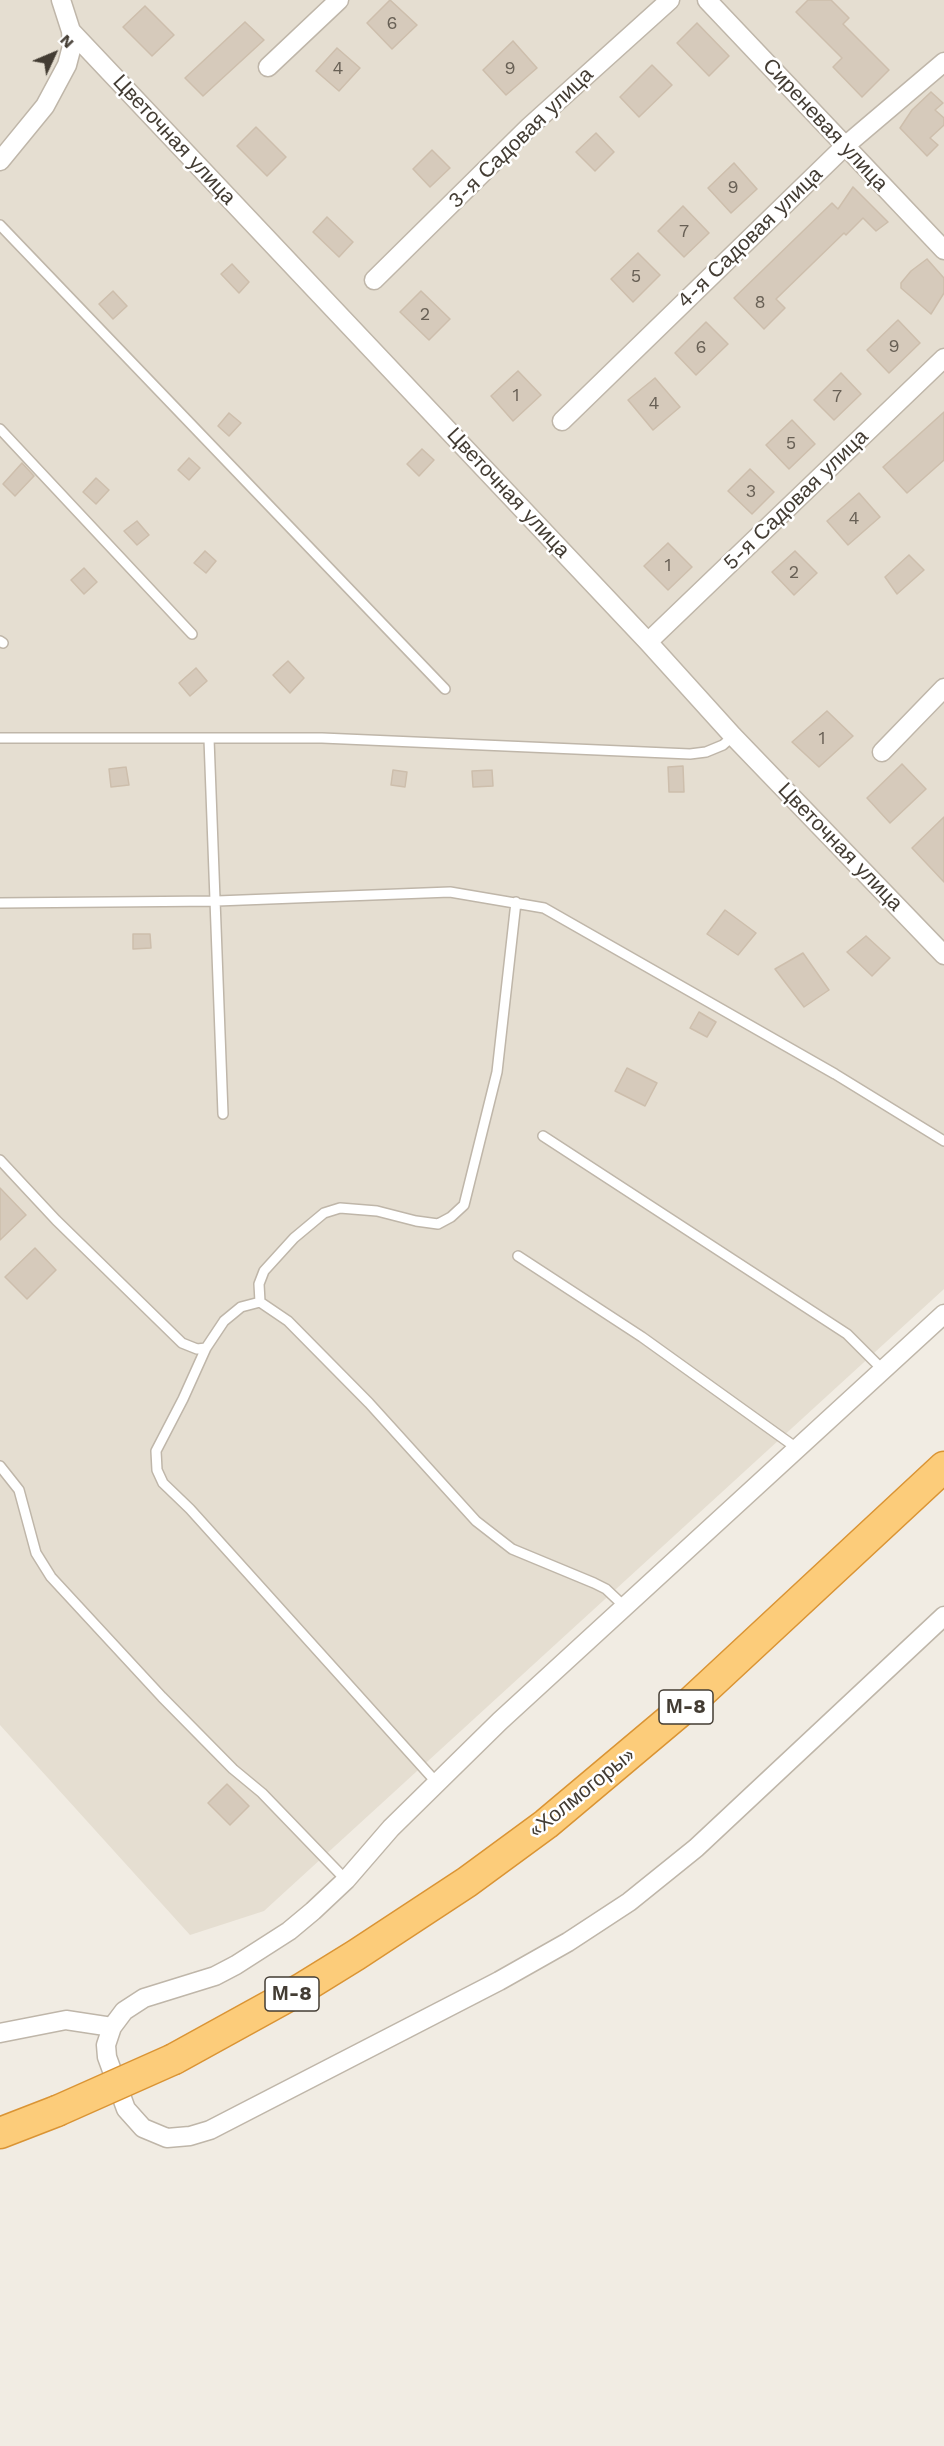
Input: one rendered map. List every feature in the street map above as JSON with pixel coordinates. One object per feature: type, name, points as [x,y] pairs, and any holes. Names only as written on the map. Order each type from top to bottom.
[{"type":"highway","name":"«Холмогоры»","points":[[0,2131],[57,2111],[174,2059],[301,1989],[373,1945],[467,1882],[546,1824],[690,1703],[944,1467]]},
{"type":"street","points":[[0,161],[45,106],[67,65],[72,46],[71,31],[61,0]]},
{"type":"street","points":[[268,67],[339,0]]},
{"type":"street","name":"3-я Садовая улица","points":[[374,280],[529,127],[670,0]]},
{"type":"street","name":"Сиреневая улица","points":[[707,0],[944,250]]},
{"type":"street","name":"Цветочная улица","points":[[71,31],[648,642],[733,736],[944,955]]},
{"type":"street","name":"4-я Садовая улица","points":[[562,421],[845,146],[944,62]]},
{"type":"street","name":"5-я Садовая улица","points":[[648,642],[944,358]]},
{"type":"street","points":[[882,752],[944,688]]},
{"type":"street","points":[[944,1314],[624,1606],[437,1783],[346,1880],[313,1911],[263,1949],[215,1976],[144,1998],[124,2012],[112,2027],[106,2045],[107,2057],[126,2109],[143,2128],[156,2135],[179,2138],[210,2130],[499,1981],[568,1942],[629,1902],[696,1848],[944,1616]]},
{"type":"street","points":[[0,2032],[66,2020],[112,2027]]},
{"type":"lane","points":[[0,225],[445,689]]},
{"type":"lane","points":[[0,429],[192,634]]},
{"type":"lane","points":[[0,738],[322,738],[690,754],[706,752],[723,745],[733,736]]},
{"type":"lane","points":[[209,739],[217,901],[223,1114]]},
{"type":"lane","points":[[0,903],[217,901],[450,892],[544,908],[835,1074],[944,1141]]},
{"type":"lane","points":[[260,1302],[259,1284],[264,1271],[294,1238],[324,1213],[340,1208],[378,1211],[438,1224],[451,1217],[464,1205],[497,1072],[516,902]]},
{"type":"lane","points":[[543,1136],[847,1334],[883,1370]]},
{"type":"lane","points":[[0,1160],[56,1220],[182,1343],[197,1349],[206,1348]]},
{"type":"lane","points":[[518,1256],[642,1337],[798,1449]]},
{"type":"lane","points":[[437,1783],[190,1509],[163,1484],[157,1470],[156,1451],[206,1348],[224,1321],[241,1307],[260,1302],[288,1321],[369,1403],[476,1521],[512,1549],[594,1582],[606,1589],[624,1606]]},
{"type":"lane","points":[[0,1466],[19,1490],[36,1553],[51,1577],[170,1705],[233,1769],[262,1793],[346,1880]]},
{"type":"shaded area","points":[[0,0],[944,0],[944,1289],[264,1911],[190,1935],[0,1725]]},
{"type":"building","points":[[390,0],[417,25],[392,49],[367,23]]},
{"type":"building","points":[[808,0],[831,0],[849,18],[843,24],[889,70],[862,97],[833,67],[842,58],[796,12]]},
{"type":"building","points":[[145,6],[174,35],[152,56],[123,27]]},
{"type":"building","points":[[245,22],[264,40],[203,96],[185,78]]},
{"type":"building","points":[[697,23],[729,56],[709,76],[677,43]]},
{"type":"building","points":[[513,41],[537,68],[506,95],[483,70]]},
{"type":"building","points":[[337,48],[360,68],[339,91],[316,71]]},
{"type":"building","points":[[652,65],[672,85],[639,117],[620,97]]},
{"type":"building","points":[[931,92],[943,103],[935,110],[944,118],[944,125],[930,138],[938,145],[927,156],[900,128],[912,110]]},
{"type":"building","points":[[256,127],[286,157],[267,176],[237,146]]},
{"type":"building","points":[[596,133],[614,152],[595,171],[576,152]]},
{"type":"building","points":[[432,150],[450,168],[430,187],[413,169]]},
{"type":"building","points":[[734,163],[757,189],[731,213],[708,188]]},
{"type":"building","points":[[853,187],[888,222],[876,231],[863,218],[846,235],[844,233],[776,299],[785,308],[764,329],[734,298],[832,203],[838,209]]},
{"type":"building","points":[[683,206],[709,233],[684,257],[658,231]]},
{"type":"building","points":[[327,217],[353,242],[339,257],[313,232]]},
{"type":"building","points":[[638,253],[660,275],[633,302],[611,279]]},
{"type":"building","points":[[927,259],[944,278],[944,293],[931,314],[901,288],[901,283],[911,271]]},
{"type":"building","points":[[232,264],[249,282],[239,293],[221,274]]},
{"type":"building","points":[[113,291],[127,306],[113,319],[99,304]]},
{"type":"building","points":[[421,291],[450,319],[429,340],[400,312]]},
{"type":"building","points":[[898,320],[920,343],[889,373],[867,350]]},
{"type":"building","points":[[706,322],[728,344],[696,375],[675,353]]},
{"type":"building","points":[[518,371],[541,395],[513,421],[491,396]]},
{"type":"building","points":[[841,373],[861,394],[834,420],[814,400]]},
{"type":"building","points":[[655,378],[680,407],[653,430],[628,400]]},
{"type":"building","points":[[944,412],[944,460],[907,493],[883,467]]},
{"type":"building","points":[[229,413],[241,423],[229,436],[218,426]]},
{"type":"building","points":[[792,420],[815,444],[789,469],[766,445]]},
{"type":"building","points":[[422,449],[434,460],[419,476],[407,464]]},
{"type":"building","points":[[189,458],[200,468],[189,480],[178,470]]},
{"type":"building","points":[[22,463],[34,476],[15,496],[3,484]]},
{"type":"building","points":[[750,469],[774,492],[752,514],[728,491]]},
{"type":"building","points":[[96,478],[109,490],[96,504],[83,492]]},
{"type":"building","points":[[859,493],[880,517],[848,545],[827,521]]},
{"type":"building","points":[[137,521],[149,535],[137,545],[124,531]]},
{"type":"building","points":[[668,543],[692,567],[668,590],[644,566]]},
{"type":"building","points":[[205,551],[216,561],[206,573],[194,563]]},
{"type":"building","points":[[795,551],[817,573],[794,595],[772,572]]},
{"type":"building","points":[[909,555],[924,570],[897,594],[885,577]]},
{"type":"building","points":[[84,568],[97,582],[84,594],[71,580]]},
{"type":"building","points":[[288,661],[304,678],[290,693],[273,675]]},
{"type":"building","points":[[196,668],[207,681],[190,696],[179,683]]},
{"type":"building","points":[[827,711],[853,736],[819,767],[792,742]]},
{"type":"building","points":[[902,764],[926,789],[890,823],[867,798]]},
{"type":"building","points":[[683,766],[684,792],[669,792],[668,767]]},
{"type":"building","points":[[126,767],[129,785],[111,787],[109,769]]},
{"type":"building","points":[[393,770],[407,772],[405,787],[391,785]]},
{"type":"building","points":[[492,770],[493,786],[473,787],[472,771]]},
{"type":"building","points":[[944,817],[944,882],[912,848]]},
{"type":"building","points":[[725,910],[756,933],[738,955],[707,934]]},
{"type":"building","points":[[133,934],[150,934],[151,948],[133,949]]},
{"type":"building","points":[[866,936],[890,958],[872,976],[847,952]]},
{"type":"building","points":[[803,953],[829,990],[804,1007],[775,969]]},
{"type":"building","points":[[699,1012],[716,1022],[707,1037],[690,1028]]},
{"type":"building","points":[[627,1068],[657,1083],[645,1106],[615,1091]]},
{"type":"building","points":[[0,1188],[26,1215],[0,1240]]},
{"type":"building","points":[[35,1248],[56,1270],[27,1299],[5,1277]]},
{"type":"building","points":[[227,1784],[249,1806],[230,1825],[208,1803]]}]
